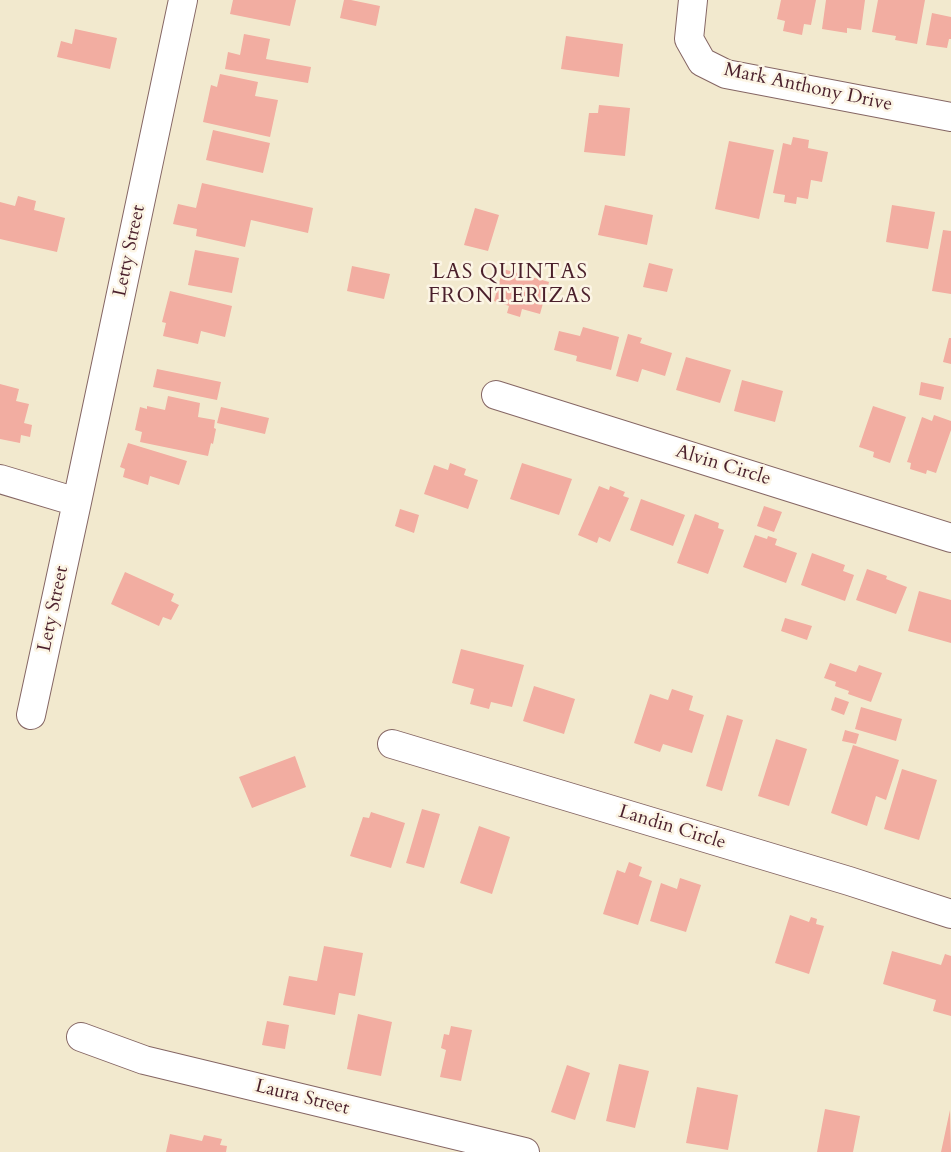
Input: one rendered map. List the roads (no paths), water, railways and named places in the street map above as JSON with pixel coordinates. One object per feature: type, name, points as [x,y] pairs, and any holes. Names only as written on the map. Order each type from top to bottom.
[{"type":"street","name":"Letty Street","points":[[77,502],[183,0]]},
{"type":"street","name":"Mark Anthony Drive","points":[[693,0],[688,39],[702,62],[726,74],[951,117]]},
{"type":"street","name":"Alvin Circle","points":[[496,395],[951,538]]},
{"type":"street","points":[[0,479],[77,502]]},
{"type":"street","name":"Lety Street","points":[[31,715],[77,502]]},
{"type":"street","name":"Landin Circle","points":[[392,744],[849,881],[951,914]]},
{"type":"street","name":"Laura Street","points":[[81,1037],[144,1060],[525,1152]]},
{"type":"district","name":"LAS QUINTAS FRONTERIZAS","points":[[510,285]]}]
